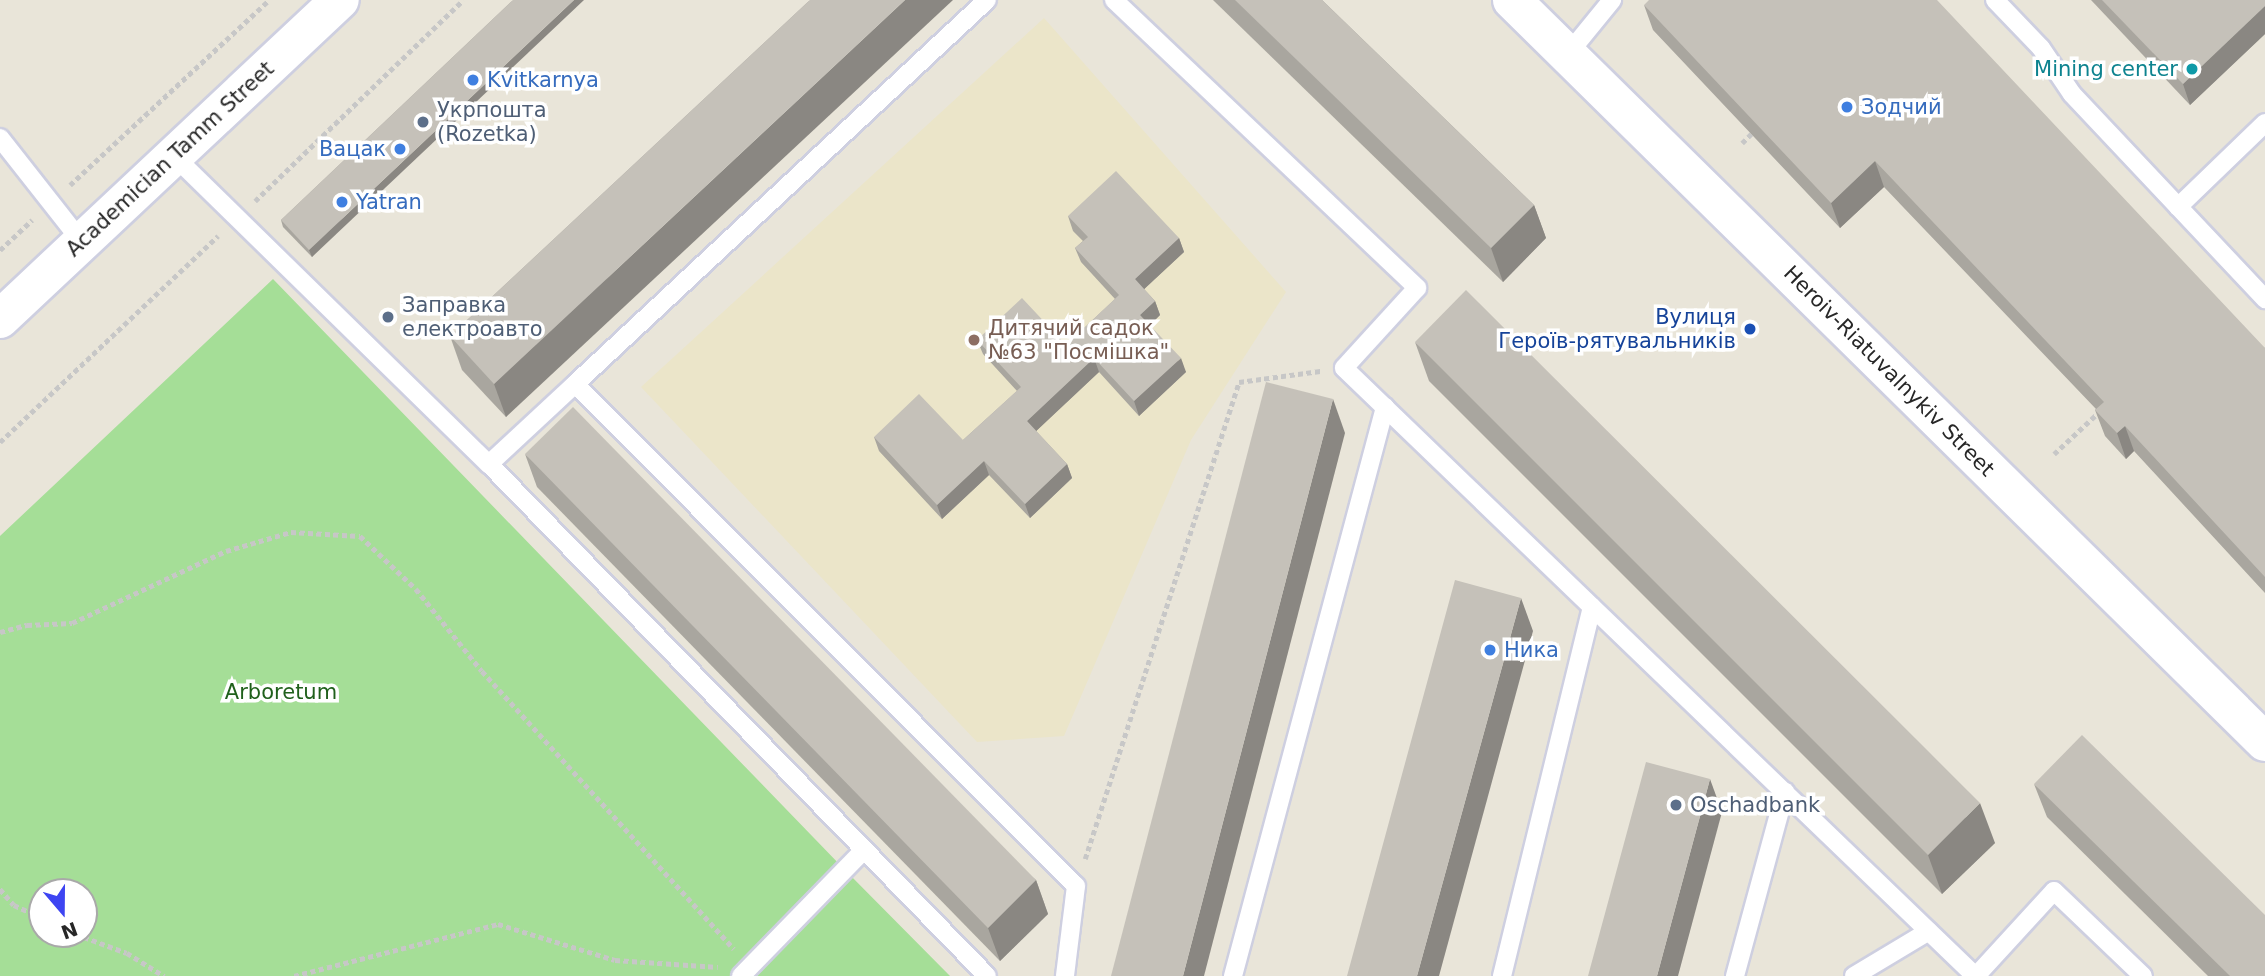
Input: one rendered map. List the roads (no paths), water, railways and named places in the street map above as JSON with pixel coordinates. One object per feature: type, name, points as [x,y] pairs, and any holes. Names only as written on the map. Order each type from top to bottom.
[{"type":"main road","name":"Academician Tamm Street","points":[[0,319],[340,0]]},
{"type":"main road","name":"Heroiv-Riatuvalnykiv Street","points":[[1513,0],[2265,742]]},
{"type":"lane","points":[[489,464],[987,0]]},
{"type":"lane","points":[[1114,0],[1417,288],[1344,368],[1975,975],[2054,891],[2143,976]]},
{"type":"lane","points":[[1568,54],[1612,0]]},
{"type":"lane","points":[[1995,0],[2042,48],[2072,94],[2265,299]]},
{"type":"lane","points":[[2178,207],[2265,123]]},
{"type":"lane","points":[[0,138],[53,200],[81,241]]},
{"type":"lane","points":[[174,156],[489,464],[863,852],[987,976]]},
{"type":"lane","points":[[575,384],[1076,886],[1065,976]]},
{"type":"lane","points":[[1233,976],[1385,407]]},
{"type":"lane","points":[[1502,976],[1592,607]]},
{"type":"lane","points":[[1735,976],[1785,792]]},
{"type":"lane","points":[[746,971],[863,852]]},
{"type":"lane","points":[[1854,976],[1929,931]]},
{"type":"place","name":"Mining center","points":[[2192,69]]},
{"type":"place","name":"Kvitkarnya","points":[[473,80]]},
{"type":"place","name":"Зодчий","points":[[1847,107]]},
{"type":"place","name":"Укрпошта (Rozetka)","points":[[423,122]]},
{"type":"place","name":"Вацак","points":[[400,149]]},
{"type":"place","name":"Yatran","points":[[342,202]]},
{"type":"place","name":"Заправка електроавто","points":[[388,317]]},
{"type":"place","name":"Вулиця Героїв-рятувальників","points":[[1750,329]]},
{"type":"place","name":"Дитячий садок №63 \"Посмішка\"","points":[[974,340]]},
{"type":"place","name":"Ника","points":[[1490,650]]},
{"type":"place","name":"Oschadbank","points":[[1676,805]]},
{"type":"park label","name":"Arboretum","points":[[281,692]]}]
